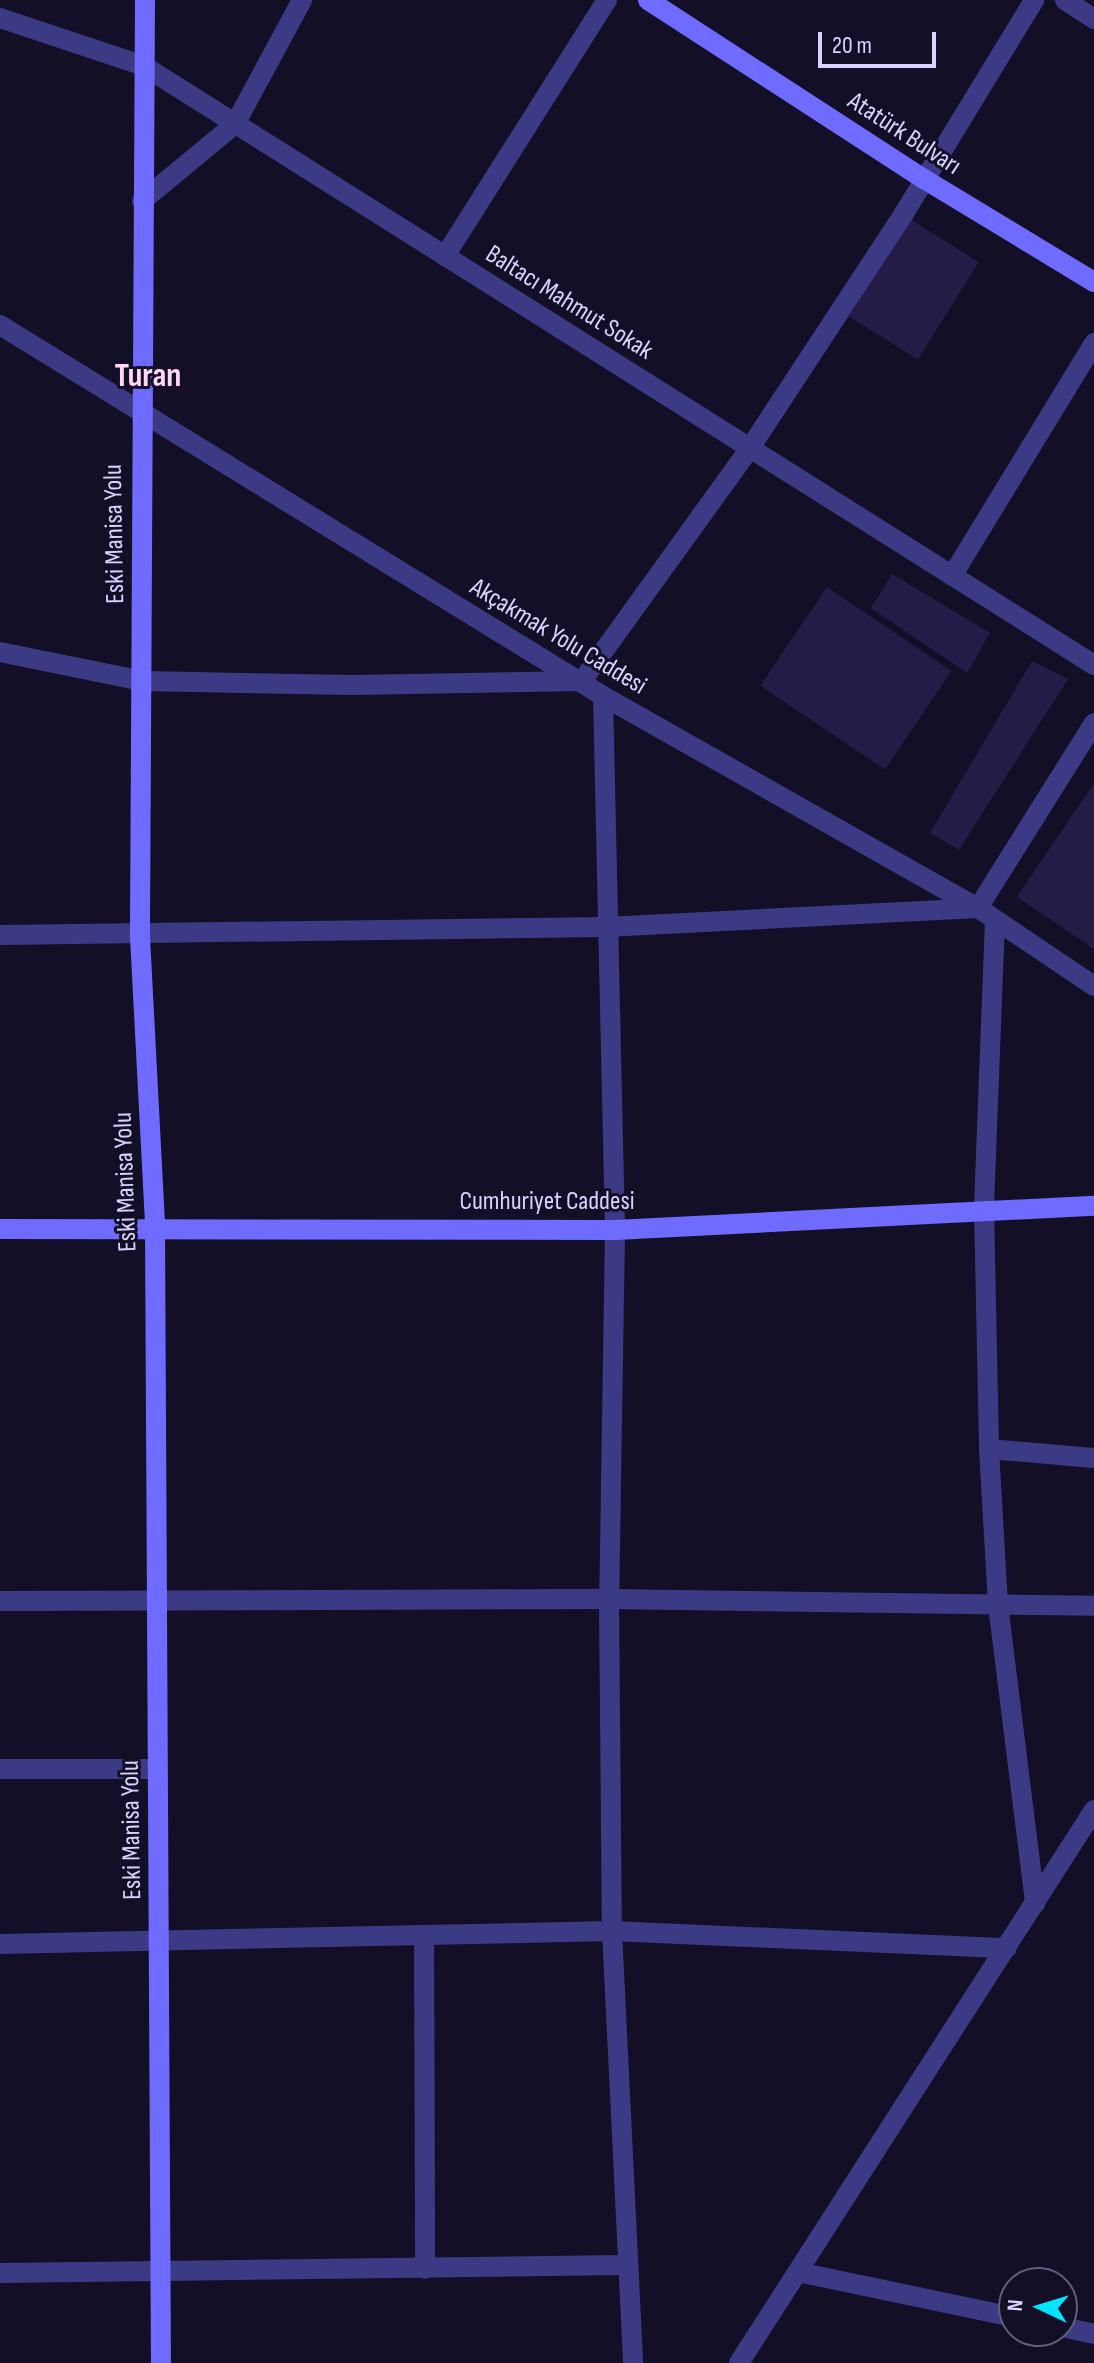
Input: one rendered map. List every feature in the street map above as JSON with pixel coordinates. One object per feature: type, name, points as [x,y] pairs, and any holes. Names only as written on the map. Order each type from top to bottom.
[{"type":"main road","name":"Eski Manisa Yolu","points":[[145,0],[140,415],[140,937],[155,1227],[161,2363]]},
{"type":"main road","name":"Atatürk Bulvarı","points":[[648,0],[924,179],[1094,282]]},
{"type":"main road","name":"Cumhuriyet Caddesi","points":[[0,1229],[615,1230],[984,1208],[1094,1206]]},
{"type":"street","points":[[142,201],[235,124],[302,0]]},
{"type":"street","points":[[445,256],[607,0]]},
{"type":"street","points":[[0,652],[142,681],[352,685],[582,681],[750,448],[924,179],[1034,0]]},
{"type":"street","points":[[1065,0],[1094,19]]},
{"type":"street","name":"Baltacı Mahmut Sokak","points":[[0,18],[144,66],[1094,665]]},
{"type":"street","name":"Akçakmak Yolu Caddesi","points":[[0,325],[140,415],[603,696],[987,914],[1094,986]]},
{"type":"street","points":[[952,576],[1094,343]]},
{"type":"street","points":[[603,696],[605,927],[615,1230],[609,1599],[612,1931],[633,2363]]},
{"type":"street","points":[[1035,1904],[998,1605],[989,1449],[984,1208],[987,914],[1094,723]]},
{"type":"street","points":[[0,935],[140,937],[605,927],[987,914]]},
{"type":"street","points":[[989,1449],[1094,1458]]},
{"type":"street","points":[[0,1601],[609,1599],[1094,1606]]},
{"type":"street","points":[[0,1769],[157,1769]]},
{"type":"street","points":[[739,2363],[1094,1810]]},
{"type":"street","points":[[0,1944],[424,1938],[612,1931],[1007,1948]]},
{"type":"street","points":[[424,1938],[425,2269]]},
{"type":"street","points":[[0,2273],[627,2265]]},
{"type":"street","points":[[798,2272],[998,2314]]},
{"type":"building","points":[[910,219],[979,262],[918,359],[849,317]]},
{"type":"building","points":[[892,574],[990,633],[967,673],[871,608]]},
{"type":"building","points":[[827,587],[951,671],[885,770],[760,686]]},
{"type":"building","points":[[1032,661],[1068,679],[959,850],[930,833]]},
{"type":"building","points":[[1094,783],[1094,949],[1017,897]]},
{"type":"district","name":"Turan","points":[[148,376]]}]
